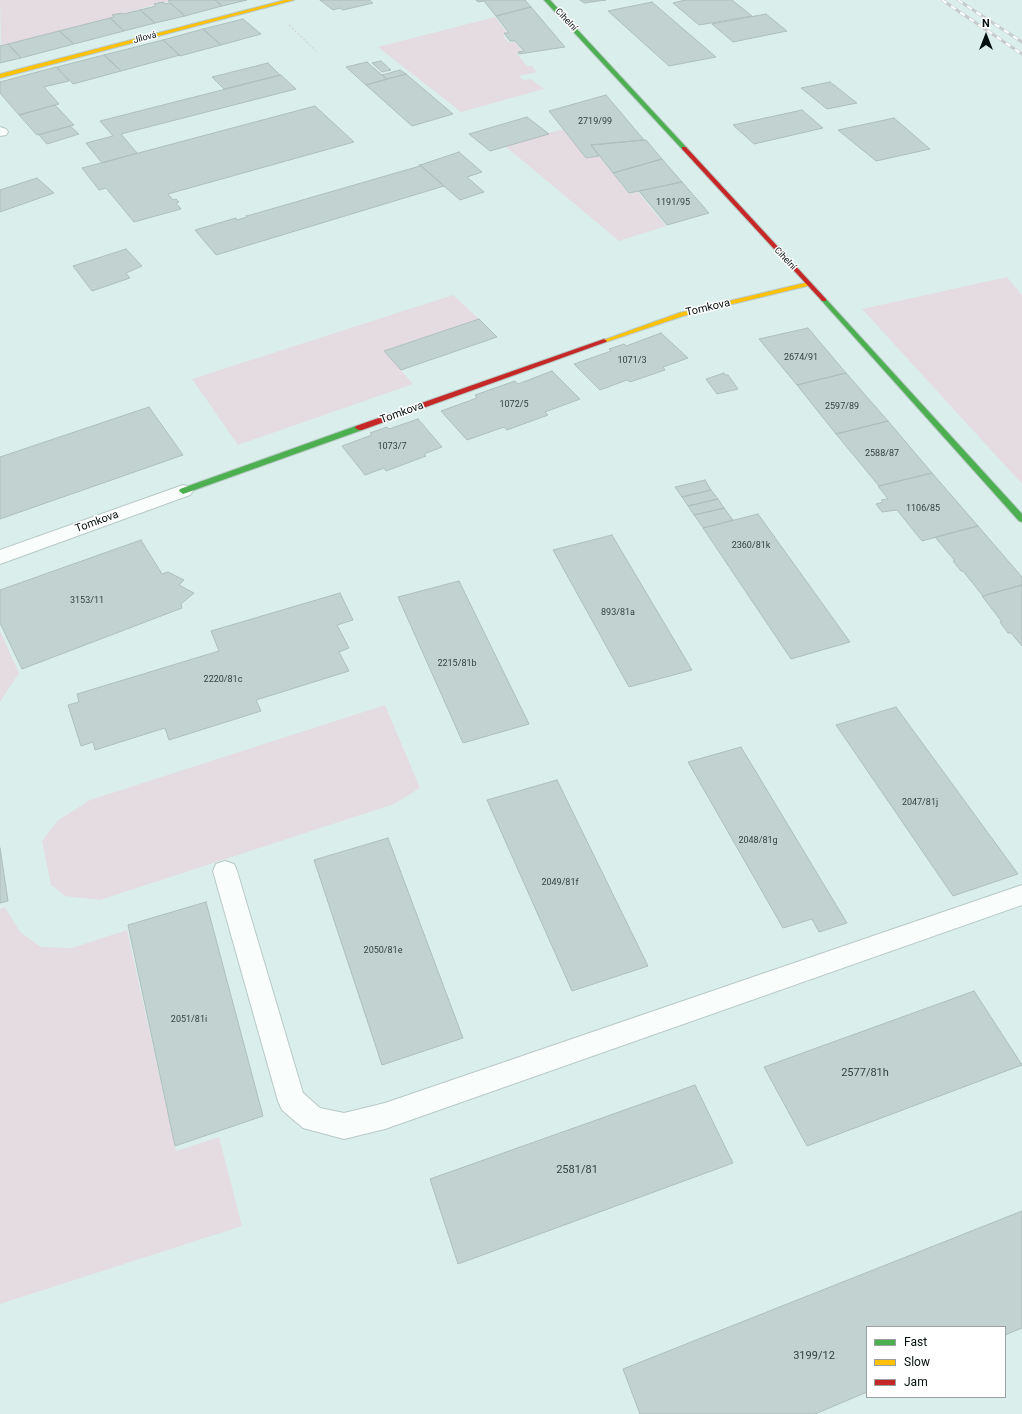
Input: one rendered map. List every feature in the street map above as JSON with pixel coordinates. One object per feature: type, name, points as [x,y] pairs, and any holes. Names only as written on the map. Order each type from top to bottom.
[{"type":"street","name":"Jílová","points":[[0,76],[291,0]]},
{"type":"street","name":"Cihelní","points":[[547,0],[809,284],[1022,519]]},
{"type":"street","name":"Tomkova","points":[[183,491],[681,314],[809,284]]},
{"type":"lane","name":"Tomkova","points":[[0,557],[183,491]]},
{"type":"lane","points":[[225,871],[292,1101],[313,1119],[344,1126],[385,1116],[1022,895]]},
{"type":"path","points":[[268,6],[316,51]]},
{"type":"shaded area","points":[[0,0],[174,0],[1,46]]},
{"type":"shaded area","points":[[495,17],[508,34],[503,35],[508,42],[515,42],[523,52],[517,54],[527,66],[532,66],[537,72],[519,76],[523,80],[531,79],[544,89],[461,112],[378,47]]},
{"type":"shaded area","points":[[563,129],[586,158],[599,156],[628,193],[638,192],[666,226],[619,241],[505,146]]},
{"type":"shaded area","points":[[1007,277],[1022,295],[1022,484],[862,309]]},
{"type":"shaded area","points":[[453,295],[479,319],[384,351],[413,384],[238,445],[192,379]]},
{"type":"shaded area","points":[[0,631],[19,673],[0,702]]},
{"type":"shaded area","points":[[385,705],[420,788],[394,804],[100,900],[65,896],[51,885],[42,841],[57,821],[90,800]]},
{"type":"shaded area","points":[[5,907],[20,932],[41,947],[72,948],[127,930],[176,1151],[219,1137],[242,1226],[0,1304],[0,909]]},
{"type":"building","points":[[215,0],[222,6],[185,16],[168,1]]},
{"type":"building","points":[[215,0],[247,0],[222,6]]},
{"type":"building","points":[[320,0],[369,0],[373,3],[343,10],[340,8],[333,10]]},
{"type":"building","points":[[476,0],[525,0],[531,7],[496,16],[484,1],[478,2]]},
{"type":"building","points":[[580,0],[606,0],[584,3]]},
{"type":"building","points":[[685,0],[732,0],[752,16],[699,25],[673,3]]},
{"type":"building","points":[[163,2],[165,4],[170,3],[185,16],[155,23],[140,10],[156,6],[154,4]]},
{"type":"building","points":[[652,2],[716,57],[669,66],[608,11]]},
{"type":"building","points":[[531,7],[565,47],[519,54],[518,52],[524,51],[515,41],[510,41],[504,33],[509,33],[496,16]]},
{"type":"building","points":[[140,10],[155,23],[124,31],[110,18],[114,17],[112,15]]},
{"type":"building","points":[[766,14],[787,31],[733,42],[712,24]]},
{"type":"building","points":[[110,18],[124,31],[74,44],[59,31]]},
{"type":"building","points":[[243,19],[261,34],[221,45],[203,29]]},
{"type":"building","points":[[203,29],[221,45],[180,56],[163,40]]},
{"type":"building","points":[[59,31],[74,44],[21,58],[8,44]]},
{"type":"building","points":[[163,40],[180,55],[121,71],[104,55]]},
{"type":"building","points":[[8,44],[21,58],[0,63],[0,45]]},
{"type":"building","points":[[104,55],[121,71],[73,84],[57,67]]},
{"type":"building","points":[[381,61],[391,70],[382,72],[372,63]]},
{"type":"building","points":[[367,62],[387,79],[366,85],[346,67]]},
{"type":"building","points":[[268,63],[280,75],[224,89],[212,77]]},
{"type":"building","points":[[56,67],[69,81],[44,87],[59,104],[19,115],[0,93],[0,82]]},
{"type":"building","points":[[400,70],[406,74],[387,79],[382,75]]},
{"type":"building","points":[[406,74],[453,114],[412,126],[366,85]]},
{"type":"building","points":[[281,75],[296,89],[121,134],[137,153],[102,163],[86,143],[113,136],[100,121]]},
{"type":"building","points":[[830,82],[857,103],[827,109],[801,88]]},
{"type":"building","points":[[606,95],[644,140],[591,145],[599,156],[586,158],[549,111]]},
{"type":"building","points":[[55,105],[74,125],[37,135],[19,115]]},
{"type":"building","points":[[315,106],[354,142],[168,194],[173,200],[176,199],[179,202],[176,203],[181,209],[134,222],[106,188],[99,190],[82,168]]},
{"type":"building","points":[[802,110],[823,128],[754,144],[733,125]]},
{"type":"building","points":[[527,117],[549,134],[490,151],[469,134]]},
{"type":"building","points":[[894,118],[930,149],[876,161],[838,130]]},
{"type":"building","points":[[70,126],[79,134],[47,144],[39,135]]},
{"type":"building","points":[[646,140],[662,159],[613,173],[591,145]]},
{"type":"building","points":[[459,152],[482,172],[467,177],[484,192],[460,200],[420,165]]},
{"type":"building","points":[[662,159],[682,182],[629,193],[613,173]]},
{"type":"building","points":[[419,165],[444,186],[216,255],[195,230],[236,218],[237,220],[247,217],[246,215],[247,216],[420,166]]},
{"type":"building","points":[[37,178],[54,193],[0,212],[0,190]]},
{"type":"building","points":[[682,182],[709,213],[667,225],[639,191]]},
{"type":"building","points":[[126,249],[142,266],[126,273],[130,278],[92,291],[73,266]]},
{"type":"building","points":[[479,319],[497,337],[401,370],[384,351]]},
{"type":"building","points":[[808,328],[846,373],[797,385],[759,339]]},
{"type":"building","points":[[661,333],[688,358],[663,367],[665,370],[630,382],[627,380],[600,390],[574,364],[611,351],[609,349],[624,344],[626,346]]},
{"type":"building","points":[[552,371],[580,399],[545,412],[548,415],[507,430],[504,427],[467,440],[441,411],[477,398],[475,395],[515,381],[518,384]]},
{"type":"building","points":[[724,373],[725,375],[728,375],[738,389],[717,394],[706,379]]},
{"type":"building","points":[[846,373],[888,421],[836,434],[797,385]]},
{"type":"building","points":[[149,407],[183,455],[0,519],[0,457]]},
{"type":"building","points":[[418,419],[442,447],[424,454],[426,456],[386,471],[384,468],[365,475],[342,446],[372,435],[370,433],[387,427],[389,429]]},
{"type":"building","points":[[888,421],[932,473],[879,486],[836,434]]},
{"type":"building","points":[[932,473],[978,526],[922,541],[897,510],[882,512],[876,504],[883,502],[881,500],[888,499],[878,486]]},
{"type":"building","points":[[705,480],[711,490],[682,497],[675,487]]},
{"type":"building","points":[[711,490],[718,499],[688,506],[682,497]]},
{"type":"building","points":[[718,499],[724,508],[694,515],[688,506]]},
{"type":"building","points":[[724,508],[733,520],[703,528],[694,515]]},
{"type":"building","points":[[758,514],[850,642],[791,659],[703,528]]},
{"type":"building","points":[[978,526],[1022,577],[1022,585],[983,596],[963,571],[961,571],[953,561],[955,561],[935,537]]},
{"type":"building","points":[[612,535],[692,670],[629,687],[553,550]]},
{"type":"building","points":[[141,540],[162,574],[168,572],[184,580],[179,585],[194,593],[181,604],[182,608],[22,669],[0,623],[0,590]]},
{"type":"building","points":[[459,581],[529,724],[463,743],[398,597]]},
{"type":"building","points":[[1022,585],[1022,646],[1011,633],[1008,633],[1000,622],[1002,622],[982,596]]},
{"type":"building","points":[[340,593],[353,620],[337,625],[349,648],[339,652],[349,671],[256,700],[261,711],[169,740],[165,728],[95,750],[93,742],[81,746],[68,705],[79,702],[77,694],[219,651],[211,631]]},
{"type":"building","points":[[896,707],[1018,874],[953,896],[836,725]]},
{"type":"building","points":[[741,747],[847,923],[819,932],[812,919],[783,928],[688,762]]},
{"type":"building","points":[[557,780],[648,966],[572,991],[487,800]]},
{"type":"building","points":[[388,838],[463,1038],[382,1065],[314,860]]},
{"type":"building","points":[[0,848],[8,901],[0,903]]},
{"type":"building","points":[[206,902],[263,1116],[175,1146],[128,925]]},
{"type":"building","points":[[974,991],[1022,1065],[807,1146],[764,1067]]},
{"type":"building","points":[[695,1085],[733,1163],[458,1264],[430,1179]]},
{"type":"building","points":[[1022,1211],[1022,1328],[1006,1335],[1006,1326],[866,1326],[866,1392],[815,1414],[640,1414],[623,1369]]},
{"type":"railway","points":[[942,0],[1022,54]]},
{"type":"railway","points":[[958,0],[1022,42]]},
{"type":"traffic: fast","points":[[547,0],[684,148]]},
{"type":"traffic: fast","points":[[824,300],[1022,519]]},
{"type":"traffic: fast","points":[[183,491],[359,428]]},
{"type":"traffic: slow","points":[[0,76],[291,0]]},
{"type":"traffic: slow","points":[[604,341],[681,314],[809,284]]},
{"type":"traffic: jam","points":[[684,148],[824,300]]},
{"type":"traffic: jam","points":[[359,428],[604,341]]}]
